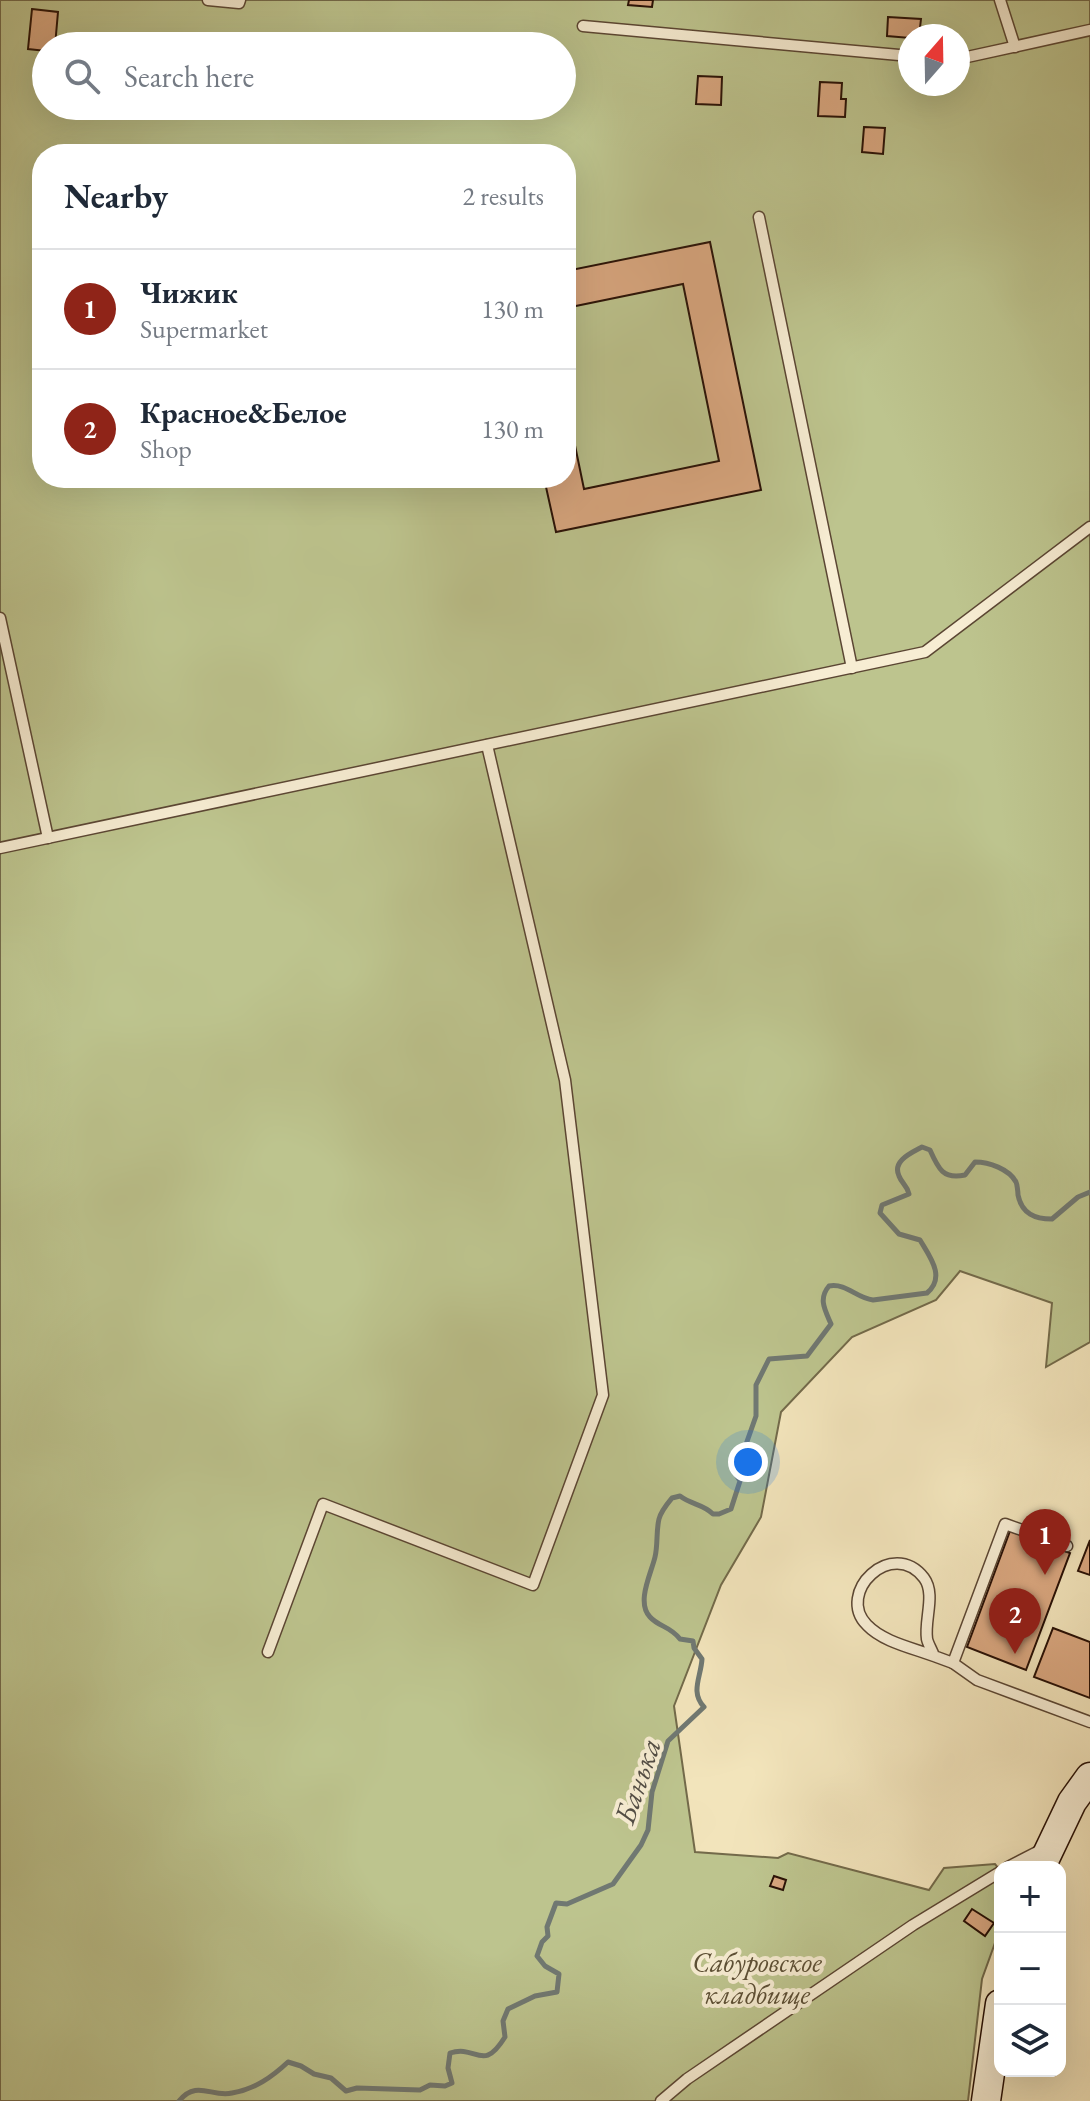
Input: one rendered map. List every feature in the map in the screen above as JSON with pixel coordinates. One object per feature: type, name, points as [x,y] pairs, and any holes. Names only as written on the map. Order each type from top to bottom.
[{"type":"street","points":[[1045,1858],[1072,1802],[1090,1777]]},
{"type":"street","points":[[986,2101],[1000,2005]]},
{"type":"lane","points":[[208,0],[239,3],[240,0]]},
{"type":"lane","points":[[1000,0],[1015,47]]},
{"type":"lane","points":[[583,26],[898,55]]},
{"type":"lane","points":[[970,56],[1090,30]]},
{"type":"lane","points":[[759,217],[852,668]]},
{"type":"lane","points":[[0,848],[925,652],[1090,527]]},
{"type":"lane","points":[[0,618],[48,838]]},
{"type":"lane","points":[[268,1652],[323,1504],[533,1585],[603,1395],[565,1080],[487,745]]},
{"type":"lane","points":[[953,1663],[1005,1524],[1067,1546]]},
{"type":"lane","points":[[934,1656],[927,1640],[929,1594],[926,1581],[916,1570],[903,1565],[878,1567],[863,1584],[858,1597],[859,1612],[866,1625],[887,1638],[934,1656],[953,1663],[977,1680],[1090,1722]]},
{"type":"lane","points":[[1018,1861],[1032,1852],[1045,1858]]},
{"type":"lane","points":[[661,2101],[687,2079],[913,1925],[994,1876]]},
{"type":"green space","name":"Сабуровское кладбище","points":[[0,0],[1090,0],[1090,1342],[1046,1367],[1052,1303],[960,1271],[936,1300],[852,1337],[781,1412],[761,1517],[721,1585],[674,1706],[695,1852],[778,1858],[788,1853],[929,1890],[944,1868],[994,1864],[994,1946],[982,1979],[968,2101],[0,2101]]},
{"type":"building","points":[[629,0],[653,0],[652,7],[628,5]]},
{"type":"building","points":[[32,9],[58,12],[56,32],[32,32],[32,49],[28,49]]},
{"type":"building","points":[[888,17],[921,19],[920,24],[898,24],[898,37],[887,36]]},
{"type":"building","points":[[698,76],[722,77],[721,105],[696,104]]},
{"type":"building","points":[[820,82],[842,83],[841,99],[846,99],[845,117],[818,116]]},
{"type":"building","points":[[864,127],[885,128],[883,154],[862,152]]},
{"type":"building","points":[[710,242],[761,490],[556,532],[546,488],[576,488],[576,450],[584,489],[719,461],[683,284],[576,306],[576,269]]},
{"type":"building","points":[[1010,1531],[1070,1553],[1026,1670],[967,1647]]},
{"type":"building","points":[[1090,1540],[1090,1575],[1078,1571]]},
{"type":"building","points":[[1053,1628],[1090,1642],[1090,1698],[1034,1677]]},
{"type":"building","points":[[774,1876],[786,1880],[783,1890],[770,1886]]},
{"type":"building","points":[[972,1909],[994,1923],[985,1936],[964,1921]]},
{"type":"waterway","name":"Банька","points":[[179,2101],[192,2091],[225,2094],[248,2089],[288,2062],[331,2078],[346,2091],[357,2088],[420,2090],[430,2085],[445,2086],[452,2083],[448,2068],[450,2053],[490,2054],[505,2037],[503,2021],[508,2009],[535,1996],[557,1992],[559,1974],[545,1966],[537,1956],[548,1936],[547,1927],[556,1903],[567,1904],[613,1884],[648,1830],[652,1792],[668,1741],[704,1707],[697,1690],[702,1659],[693,1641],[680,1639],[653,1620],[644,1604],[656,1552],[659,1519],[664,1508],[672,1498],[680,1496],[713,1514],[731,1509],[740,1481],[735,1473],[737,1456],[744,1450],[756,1416],[756,1385],[769,1359],[807,1356],[831,1324],[823,1300],[829,1286],[841,1287],[873,1300],[927,1293],[933,1287],[936,1274],[920,1240],[899,1234],[880,1213],[882,1205],[909,1194],[898,1171],[900,1162],[908,1155],[922,1147],[930,1150],[942,1171],[951,1176],[965,1175],[975,1162],[998,1167],[1009,1173],[1016,1182],[1020,1201],[1026,1211],[1040,1218],[1052,1219],[1078,1197],[1090,1192]]},
{"type":"place","name":"Чижик","points":[[1045,1575]]},
{"type":"place","name":"Красное&Белое","points":[[1015,1654]]}]
